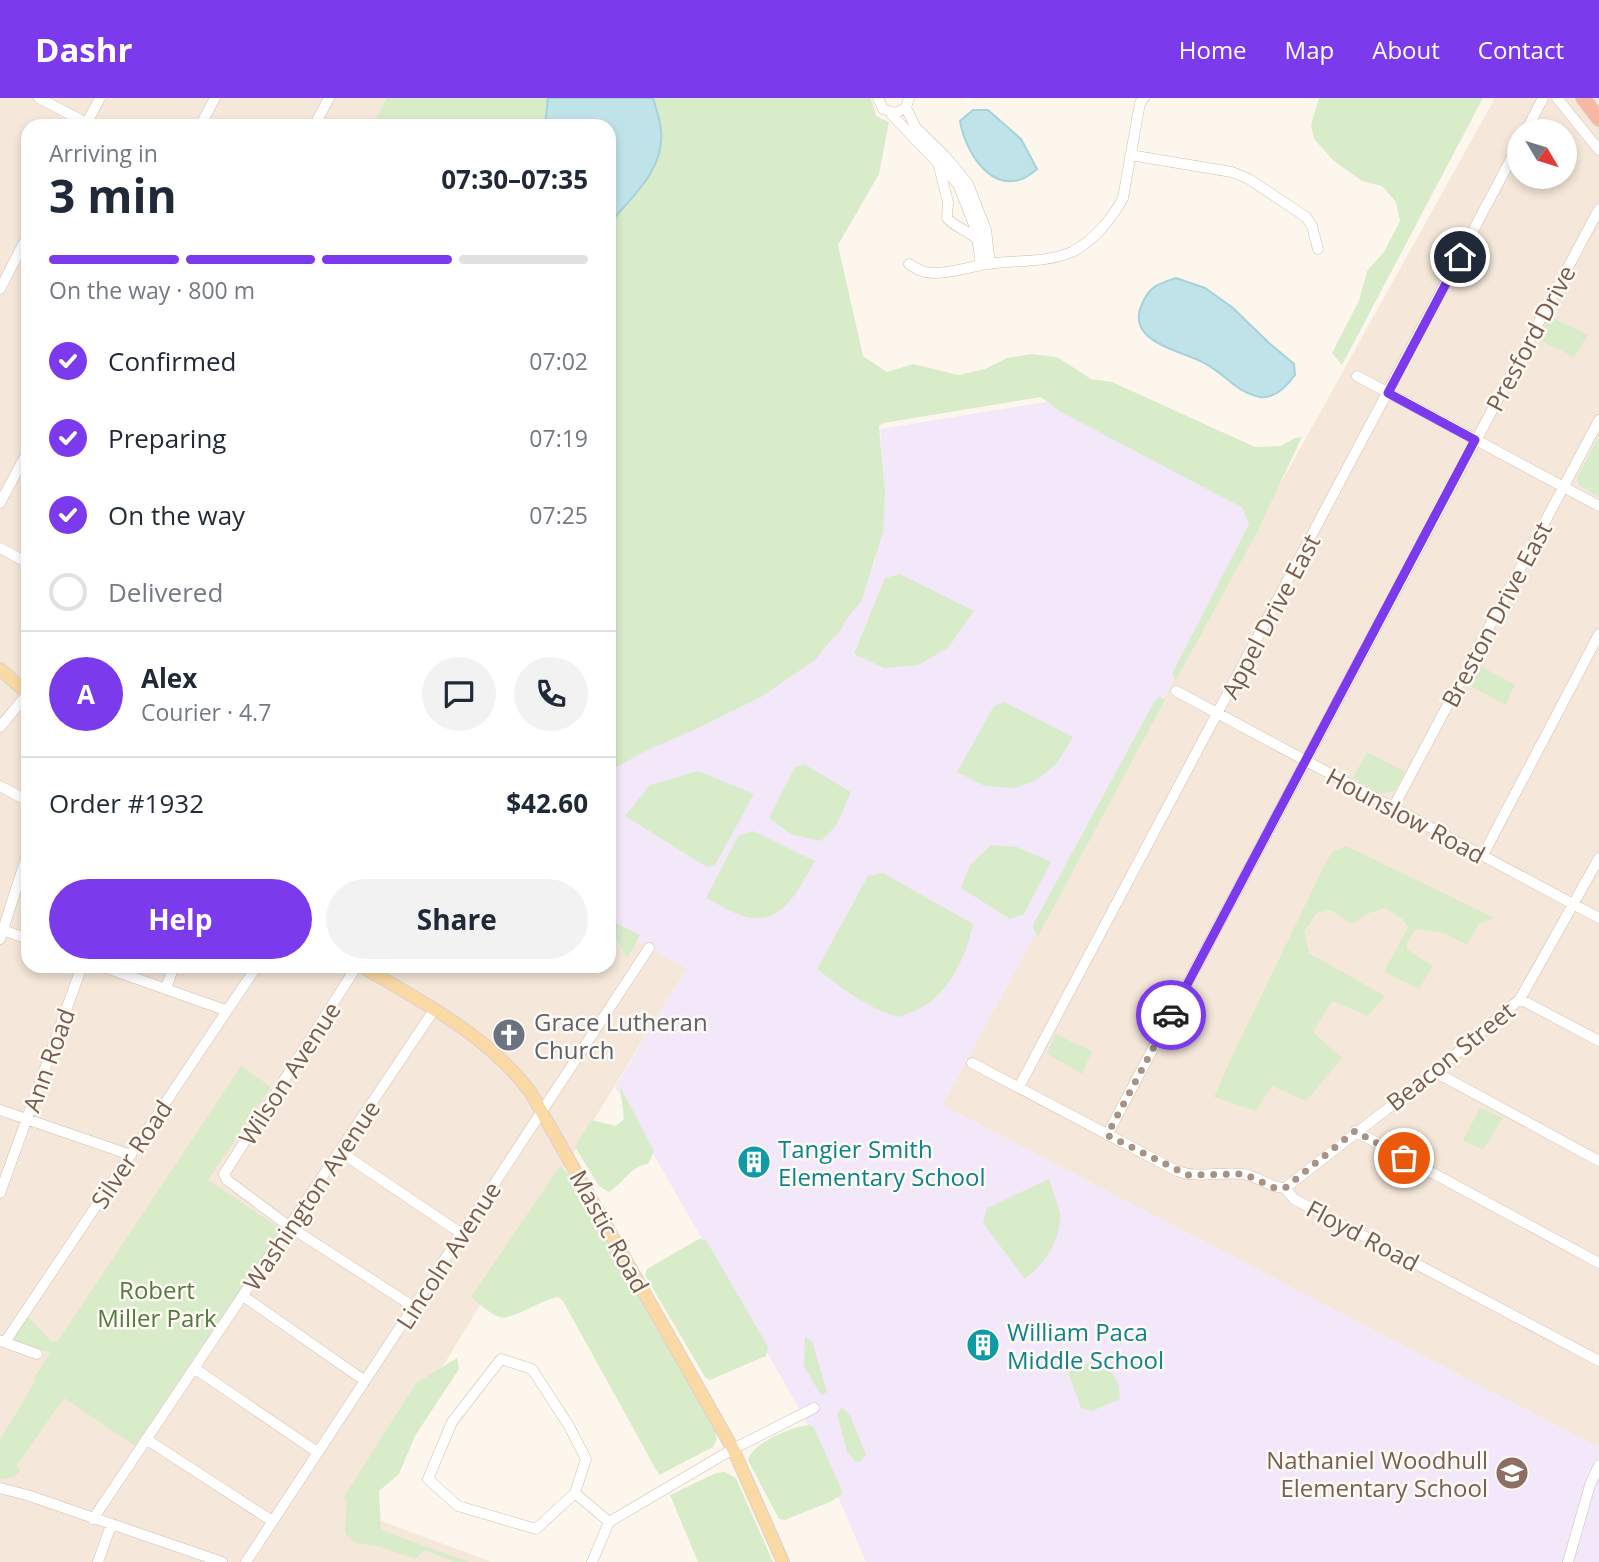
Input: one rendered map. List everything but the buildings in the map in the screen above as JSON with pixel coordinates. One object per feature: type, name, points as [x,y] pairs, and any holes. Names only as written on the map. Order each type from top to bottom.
[{"type":"highway","points":[[1583,98],[1599,119]]},
{"type":"main road","points":[[0,669],[21,687]]},
{"type":"main road","name":"Mastic Road","points":[[371,973],[476,1037],[519,1076],[542,1111],[733,1450],[783,1562]]},
{"type":"street","points":[[39,98],[77,119]]},
{"type":"street","points":[[91,119],[100,98]]},
{"type":"street","points":[[204,119],[215,98]]},
{"type":"street","points":[[318,119],[329,98]]},
{"type":"street","points":[[878,98],[881,107],[890,113],[958,184],[975,224]]},
{"type":"street","points":[[890,113],[898,113],[908,103],[922,98]]},
{"type":"street","points":[[909,264],[922,272],[935,273],[1051,257],[1070,253],[1087,243],[1116,211],[1123,198],[1140,103],[1144,98]]},
{"type":"street","points":[[1532,119],[1543,98]]},
{"type":"street","points":[[1556,98],[1599,150]]},
{"type":"street","points":[[908,103],[916,128],[946,156],[973,194],[977,239],[985,264]]},
{"type":"street","points":[[1130,155],[1232,172],[1249,179],[1306,217],[1312,226],[1318,250]]},
{"type":"street","points":[[938,163],[948,202],[947,218],[955,227],[975,224],[986,230],[985,264]]},
{"type":"street","name":"Appel Drive East","points":[[1019,1087],[1507,167]]},
{"type":"street","name":"Presford Drive","points":[[1107,1135],[1599,209]]},
{"type":"street","points":[[0,289],[21,248]]},
{"type":"street","points":[[1357,376],[1599,506]]},
{"type":"street","name":"Breston Drive East","points":[[1393,808],[1599,421]]},
{"type":"street","points":[[0,503],[21,463]]},
{"type":"street","points":[[0,548],[21,559]]},
{"type":"street","points":[[1483,855],[1599,634]]},
{"type":"street","name":"Hounslow Road","points":[[1176,691],[1599,918]]},
{"type":"street","points":[[0,727],[21,702]]},
{"type":"street","points":[[0,786],[21,797]]},
{"type":"street","name":"Beacon Street","points":[[1285,1188],[1355,1131],[1435,1072],[1520,999],[1599,858]]},
{"type":"street","points":[[21,873],[1,933],[21,937]]},
{"type":"street","name":"Lincoln Avenue","points":[[246,1562],[649,948]]},
{"type":"street","name":"Ann Road","points":[[0,1194],[79,973]]},
{"type":"street","points":[[122,973],[225,1010]]},
{"type":"street","points":[[166,988],[171,973]]},
{"type":"street","name":"Silver Road","points":[[2,1341],[131,1155],[252,973]]},
{"type":"street","name":"Wilson Avenue","points":[[290,1227],[227,1181],[224,1174],[354,973]]},
{"type":"street","points":[[1520,999],[1599,1041]]},
{"type":"street","name":"Washington Avenue","points":[[93,1519],[434,1010]]},
{"type":"street","name":"Floyd Road","points":[[972,1063],[1188,1175],[1244,1174],[1275,1188],[1285,1188],[1294,1199],[1599,1361]]},
{"type":"street","points":[[1435,1072],[1599,1161]]},
{"type":"street","points":[[0,1110],[131,1155]]},
{"type":"street","points":[[1355,1131],[1599,1263]]},
{"type":"street","points":[[340,1151],[462,1234]]},
{"type":"street","points":[[290,1227],[414,1307]]},
{"type":"street","points":[[243,1296],[365,1381]]},
{"type":"street","points":[[2,1341],[37,1354]]},
{"type":"street","points":[[501,1359],[532,1369],[569,1426],[586,1458],[575,1493],[536,1529],[458,1506],[428,1479],[452,1422],[501,1359]]},
{"type":"street","points":[[194,1368],[317,1452]]},
{"type":"street","points":[[592,1562],[609,1522],[733,1450],[814,1408]]},
{"type":"street","points":[[146,1439],[272,1521]]},
{"type":"street","points":[[1567,1562],[1590,1485],[1599,1465]]},
{"type":"street","points":[[0,1489],[27,1495],[222,1562]]},
{"type":"street","points":[[575,1493],[609,1522]]},
{"type":"street","points":[[98,1562],[111,1525]]},
{"type":"shaded area","points":[[0,98],[401,98],[390,119],[21,119],[21,973],[616,973],[616,929],[687,968],[354,1511],[492,1562],[0,1562]]},
{"type":"shaded area","points":[[1495,98],[1599,98],[1599,1448],[942,1105],[1263,515]]},
{"type":"shaded area","points":[[1058,400],[1263,515],[942,1105],[1599,1448],[1599,1562],[866,1562],[804,1417],[615,1087],[687,968],[616,929],[616,767],[680,732],[840,632],[875,562],[885,492],[880,429]]},
{"type":"green space","points":[[387,98],[871,98],[876,116],[889,122],[879,174],[838,245],[863,356],[887,372],[913,364],[958,375],[985,369],[1007,358],[1031,354],[1057,357],[1091,379],[1112,382],[1255,447],[1281,446],[1302,437],[1256,534],[1176,680],[1172,674],[1249,524],[1243,508],[1061,412],[1041,397],[883,423],[879,426],[885,492],[883,532],[862,600],[840,632],[815,660],[761,697],[616,767],[616,119],[376,119]]},
{"type":"green space","points":[[1319,98],[1483,98],[1342,365],[1332,353],[1359,301],[1367,271],[1384,252],[1400,221],[1396,202],[1382,186],[1362,181],[1334,161],[1314,139],[1311,125]]},
{"type":"green space","points":[[1549,316],[1588,335],[1574,357],[1537,339]]},
{"type":"green space","points":[[1599,436],[1599,497],[1579,485],[1577,478]]},
{"type":"green space","points":[[900,574],[974,611],[948,648],[918,665],[884,668],[854,654],[885,578]]},
{"type":"green space","points":[[1477,664],[1515,685],[1505,705],[1467,684]]},
{"type":"green space","points":[[1160,696],[1165,700],[1038,936],[1033,929],[1034,923],[1154,702]]},
{"type":"green space","points":[[1004,702],[1073,737],[1057,763],[1037,780],[1015,788],[985,786],[957,772],[994,706]]},
{"type":"green space","points":[[1367,752],[1405,772],[1395,790],[1381,794],[1353,778]]},
{"type":"green space","points":[[804,764],[851,792],[836,826],[821,841],[791,834],[769,818],[795,767]]},
{"type":"green space","points":[[698,771],[754,794],[715,865],[707,867],[625,816],[650,785]]},
{"type":"green space","points":[[753,831],[815,861],[786,905],[767,917],[755,918],[736,913],[706,898],[738,836]]},
{"type":"green space","points":[[991,845],[1017,847],[1051,862],[1024,914],[1010,919],[961,888],[970,865]]},
{"type":"green space","points":[[1346,846],[1495,918],[1479,924],[1467,945],[1446,934],[1415,929],[1407,943],[1407,949],[1433,966],[1419,989],[1384,972],[1408,927],[1402,919],[1385,908],[1369,913],[1352,924],[1331,910],[1317,913],[1304,931],[1309,953],[1385,996],[1368,1016],[1332,1001],[1313,1032],[1342,1058],[1306,1101],[1272,1086],[1255,1111],[1214,1097],[1326,862],[1333,851]]},
{"type":"green space","points":[[883,873],[973,924],[963,956],[946,986],[926,1004],[899,1017],[866,1004],[817,969],[868,876]]},
{"type":"green space","points":[[616,923],[640,935],[627,959],[618,941]]},
{"type":"green space","points":[[1055,1034],[1092,1051],[1082,1074],[1047,1054]]},
{"type":"green space","name":"Robert Miller Park","points":[[241,1066],[271,1087],[208,1180],[281,1229],[135,1446],[64,1398],[17,1465],[20,1471],[14,1477],[0,1479],[0,1440],[50,1353],[16,1342],[13,1336],[29,1317],[52,1342],[57,1342]]},
{"type":"green space","points":[[620,1086],[654,1151],[648,1164],[636,1168],[609,1192],[599,1186],[575,1147],[591,1120],[616,1126],[624,1119]]},
{"type":"green space","points":[[1480,1108],[1503,1118],[1483,1150],[1463,1140]]},
{"type":"green space","points":[[560,1166],[569,1174],[715,1431],[717,1439],[713,1447],[659,1475],[563,1301],[558,1297],[519,1313],[499,1317],[471,1297]]},
{"type":"green space","points":[[1049,1179],[1059,1208],[1057,1236],[1038,1267],[1025,1279],[983,1223],[987,1208]]},
{"type":"green space","points":[[699,1239],[706,1240],[768,1347],[766,1356],[710,1380],[705,1377],[645,1275],[647,1269]]},
{"type":"green space","points":[[805,1337],[812,1341],[827,1392],[821,1395],[804,1366]]},
{"type":"green space","points":[[457,1358],[459,1369],[415,1436],[399,1474],[379,1491],[381,1530],[469,1562],[454,1562],[425,1550],[415,1559],[377,1546],[355,1543],[345,1533],[347,1502],[344,1497],[416,1383]]},
{"type":"green space","points":[[1088,1363],[1108,1366],[1119,1385],[1120,1399],[1092,1411],[1081,1408],[1068,1372]]},
{"type":"green space","points":[[842,1407],[851,1417],[866,1455],[860,1462],[855,1461],[847,1452],[837,1414]]},
{"type":"green space","points":[[810,1425],[814,1428],[842,1494],[832,1501],[785,1520],[779,1519],[748,1460],[757,1448],[774,1436]]},
{"type":"green space","points":[[725,1472],[736,1478],[773,1562],[698,1562],[670,1495],[716,1473]]},
{"type":"water","points":[[548,98],[653,98],[661,130],[658,158],[645,182],[616,216],[616,119],[546,119]]},
{"type":"water","points":[[973,110],[988,110],[1021,139],[1037,169],[1023,178],[1010,181],[998,179],[987,172],[969,149],[963,135],[960,121]]},
{"type":"water","points":[[1176,278],[1205,288],[1233,308],[1294,364],[1295,375],[1280,391],[1265,397],[1252,395],[1206,364],[1170,349],[1148,336],[1141,327],[1139,316],[1143,302],[1156,286]]},
{"type":"way so far","points":[[1171,1015],[1107,1135],[1188,1175],[1244,1174],[1258,1178],[1275,1188],[1285,1188],[1355,1131],[1404,1158]]},
{"type":"place","name":"Grace Lutheran Church","points":[[509,1035]]},
{"type":"place","name":"Tangier Smith Elementary School","points":[[754,1162]]},
{"type":"place","name":"William Paca Middle School","points":[[983,1345]]},
{"type":"place","name":"Nathaniel Woodhull Elementary School","points":[[1512,1473]]},
{"type":"route","points":[[1171,1015],[1475,440],[1388,393],[1460,257]]}]
